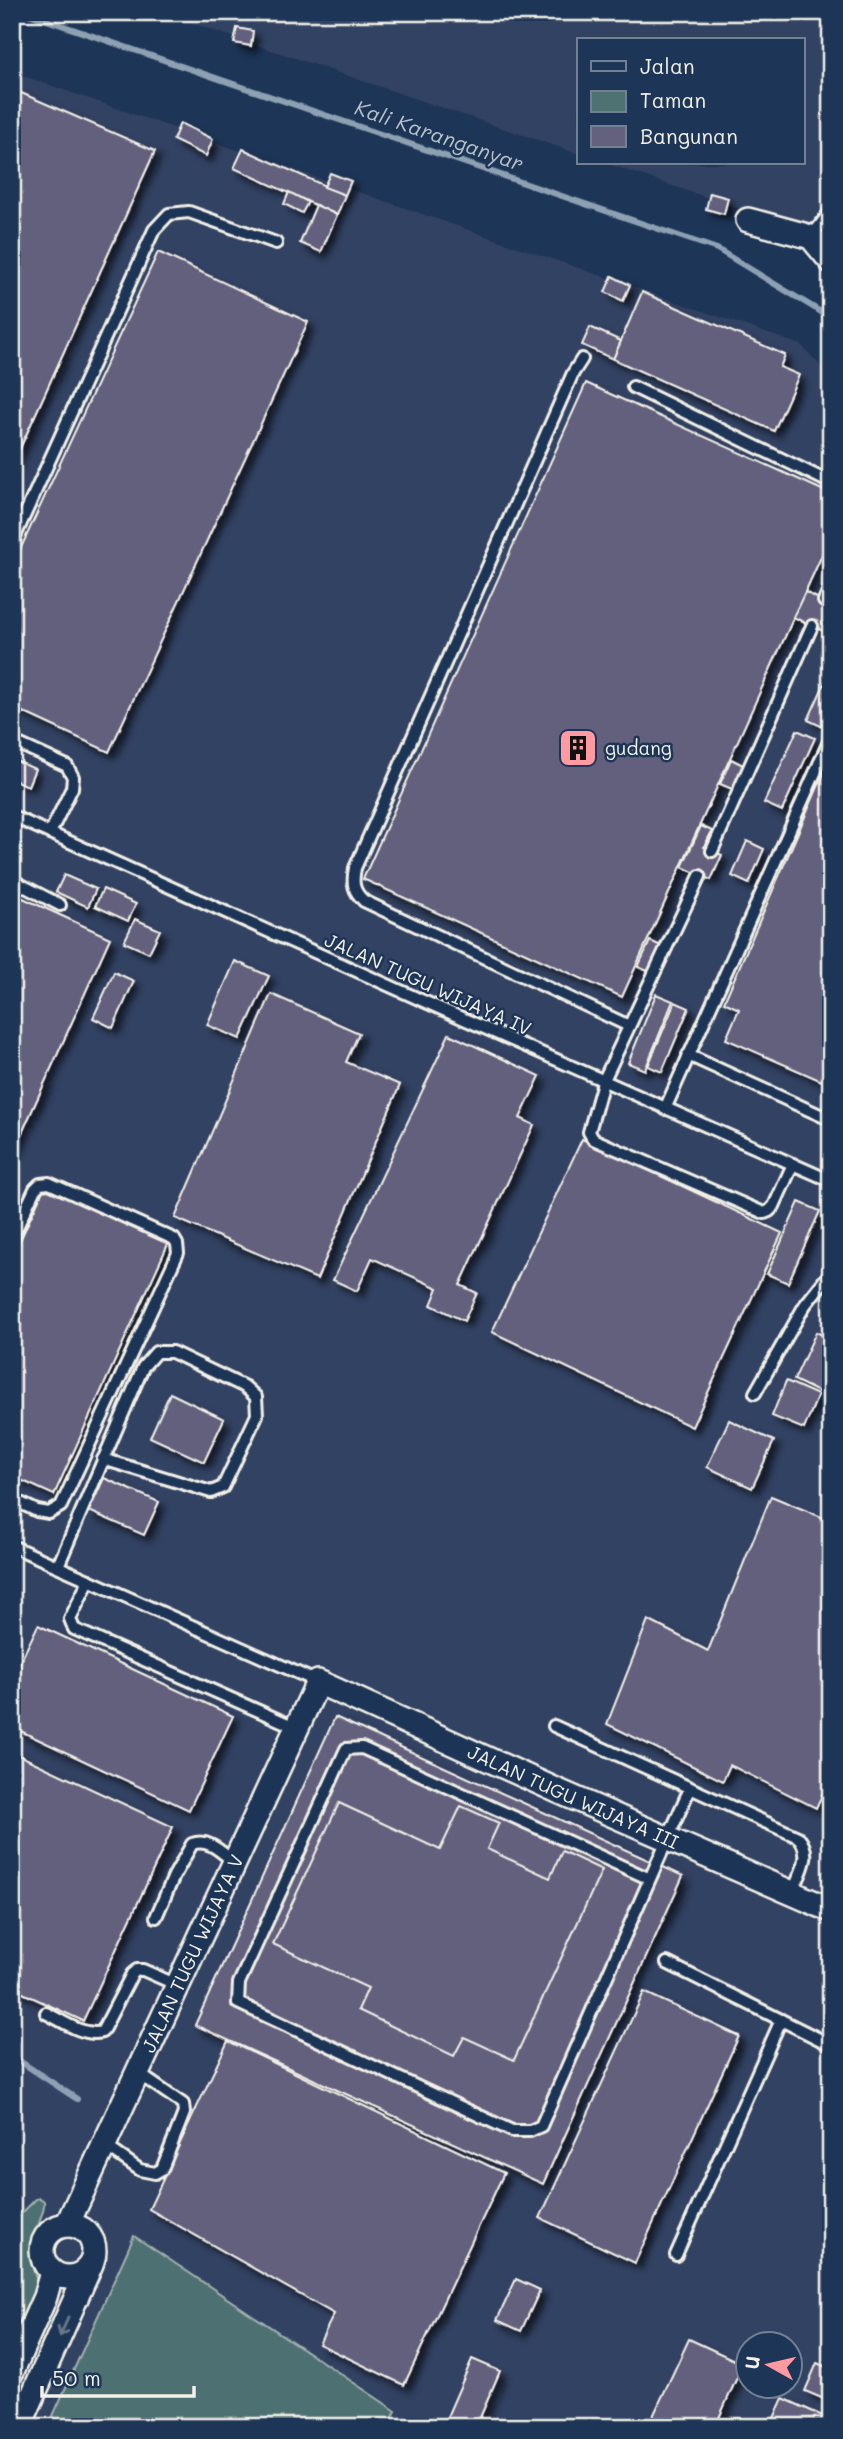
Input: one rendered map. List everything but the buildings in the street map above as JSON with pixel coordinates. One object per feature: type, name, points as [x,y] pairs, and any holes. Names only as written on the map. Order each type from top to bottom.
[{"type":"street","points":[[748,220],[811,237],[831,261]]},
{"type":"street","name":"JALAN TUGU WIJAYA V","points":[[67,2225],[318,1682]]},
{"type":"street","name":"JALAN TUGU WIJAYA III","points":[[318,1682],[831,1910]]},
{"type":"street","points":[[19,2427],[91,2264],[94,2246],[91,2238],[77,2226],[67,2225],[51,2231],[45,2238],[42,2257],[52,2272],[60,2277],[78,2276],[91,2264]]},
{"type":"street","points":[[12,2371],[45,2297],[52,2272]]},
{"type":"lane","points":[[811,237],[831,211]]},
{"type":"lane","points":[[12,543],[154,230],[169,214],[189,212],[276,243]]},
{"type":"lane","points":[[582,359],[573,373],[355,868],[352,881],[355,893],[364,901],[629,1026]]},
{"type":"lane","points":[[633,387],[831,483]]},
{"type":"lane","points":[[824,601],[831,585]]},
{"type":"lane","points":[[712,851],[812,626]]},
{"type":"lane","points":[[665,1109],[831,737]]},
{"type":"lane","points":[[12,741],[67,766],[73,777],[72,788],[50,833]]},
{"type":"lane","name":"JALAN TUGU WIJAYA IV","points":[[12,816],[603,1082],[831,1181]]},
{"type":"lane","points":[[701,876],[603,1082],[589,1132],[593,1139],[764,1213],[774,1206],[793,1164]]},
{"type":"lane","points":[[12,880],[60,905]]},
{"type":"lane","points":[[688,1055],[831,1120]]},
{"type":"lane","points":[[12,1238],[35,1189],[40,1184],[49,1183],[174,1239],[178,1253],[61,1506],[49,1513],[37,1511],[12,1499]]},
{"type":"lane","points":[[755,1393],[805,1305],[831,1272]]},
{"type":"lane","points":[[58,1566],[103,1459],[143,1367],[156,1352],[172,1352],[245,1387],[256,1397],[257,1415],[223,1487],[211,1492],[103,1459]]},
{"type":"lane","points":[[12,1546],[318,1682]]},
{"type":"lane","points":[[89,1580],[70,1619],[74,1629],[297,1728]]},
{"type":"lane","points":[[554,1726],[798,1837],[807,1854],[792,1893]]},
{"type":"lane","points":[[650,1879],[362,1748],[346,1749],[239,1983],[238,2003],[512,2131],[530,2132],[541,2126],[668,1839],[690,1788]]},
{"type":"lane","points":[[156,1917],[192,1844],[211,1844],[234,1863]]},
{"type":"lane","points":[[667,1963],[831,2045]]},
{"type":"lane","points":[[46,2013],[86,2033],[95,2034],[102,2032],[132,1974],[137,1970],[177,1985]]},
{"type":"lane","points":[[676,2255],[781,2020]]},
{"type":"lane","points":[[103,2144],[140,2170],[155,2173],[162,2169],[184,2113],[183,2104],[138,2073]]},
{"type":"shaded area","points":[[159,12],[831,12],[831,259],[803,230],[608,164],[804,164],[804,38],[577,38],[577,153]]},
{"type":"shaded area","points":[[12,72],[801,345],[831,377],[831,2427],[12,2427]]},
{"type":"green space","points":[[40,2198],[44,2201],[44,2207],[31,2257],[41,2290],[12,2353],[12,2223]]},
{"type":"green space","points":[[134,2236],[396,2411],[388,2427],[48,2427]]},
{"type":"waterway","name":"Kali Karanganyar","points":[[23,12],[717,249],[831,318]]},
{"type":"waterway","points":[[12,2056],[77,2099]]},
{"type":"place","name":"gudang","points":[[578,748]]}]
